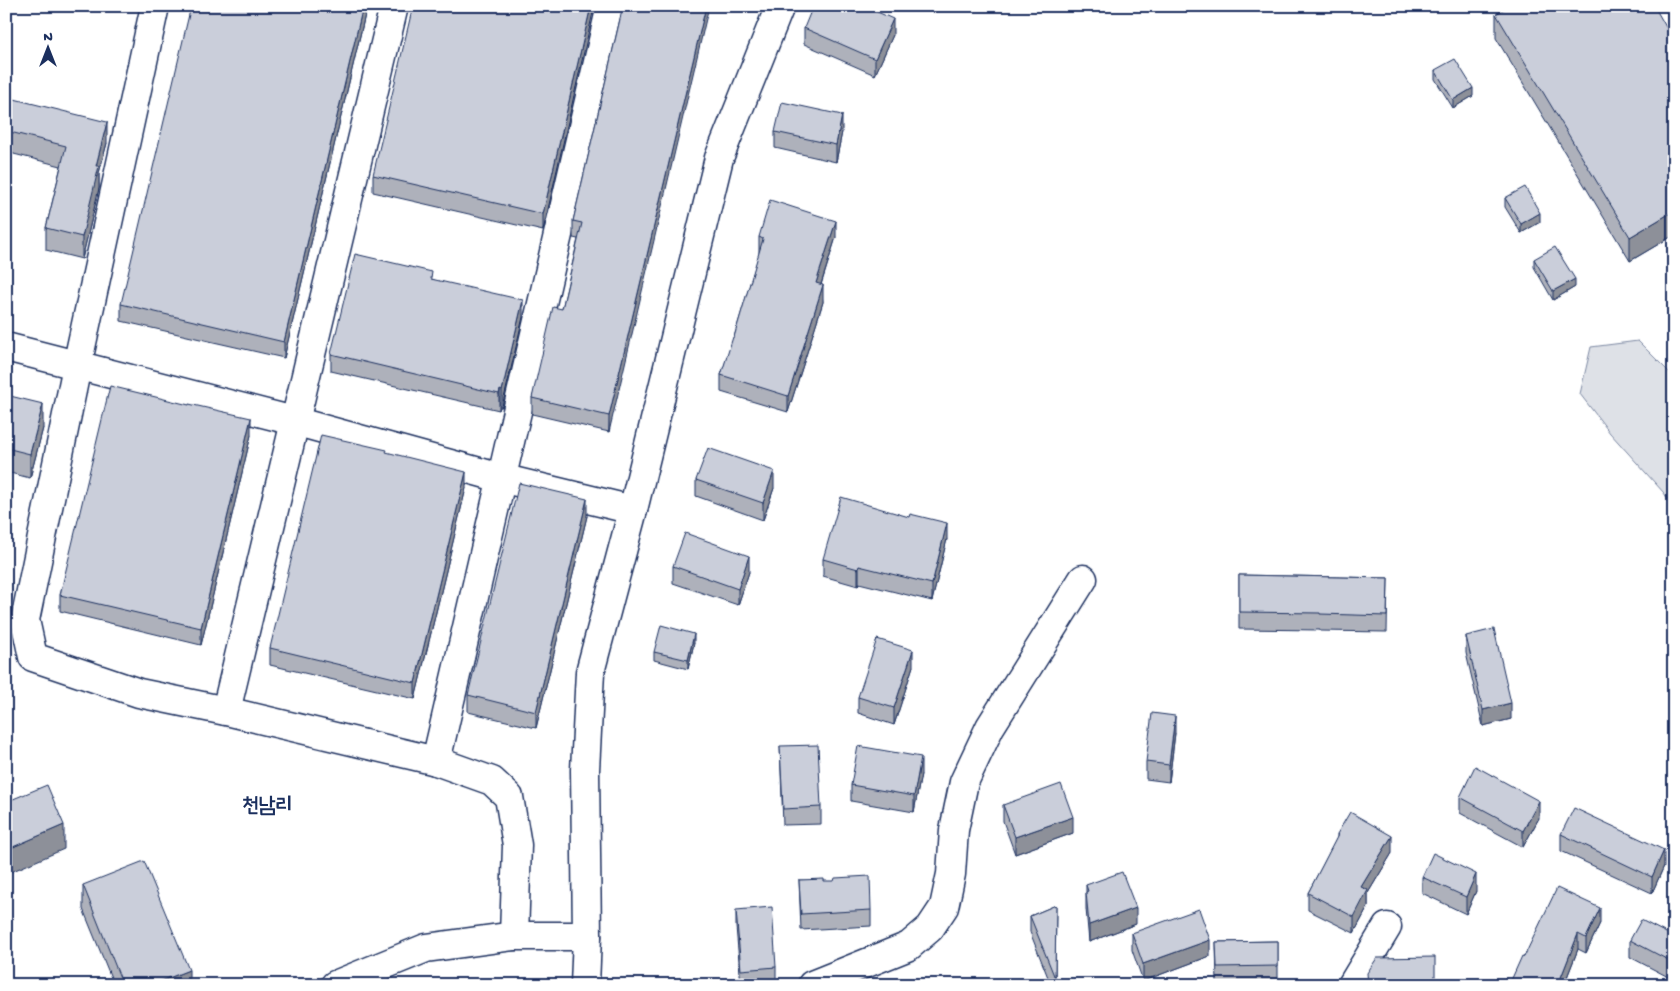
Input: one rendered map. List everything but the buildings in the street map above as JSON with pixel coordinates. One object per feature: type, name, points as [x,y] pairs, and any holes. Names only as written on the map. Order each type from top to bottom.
[{"type":"street","points":[[155,6],[77,366],[25,620],[33,656],[139,693],[226,711],[436,761],[492,781],[509,798],[517,845],[514,936]]},
{"type":"street","points":[[226,711],[394,6]]},
{"type":"street","points":[[436,761],[611,6]]},
{"type":"street","points":[[585,985],[587,936],[585,770],[590,672],[633,510],[719,158],[780,6]]},
{"type":"street","points":[[6,347],[294,421],[501,478],[633,510]]},
{"type":"street","points":[[812,985],[909,946],[930,928],[944,907],[951,874],[954,830],[964,782],[990,726],[1083,579]]},
{"type":"street","points":[[1352,985],[1387,926]]},
{"type":"street","points":[[335,985],[426,948],[514,936],[587,936]]},
{"type":"shaded area","points":[[1638,341],[1674,377],[1674,509],[1664,493],[1610,433],[1580,394],[1591,347]]},
{"type":"district","name":"천남리","points":[[267,804]]}]
